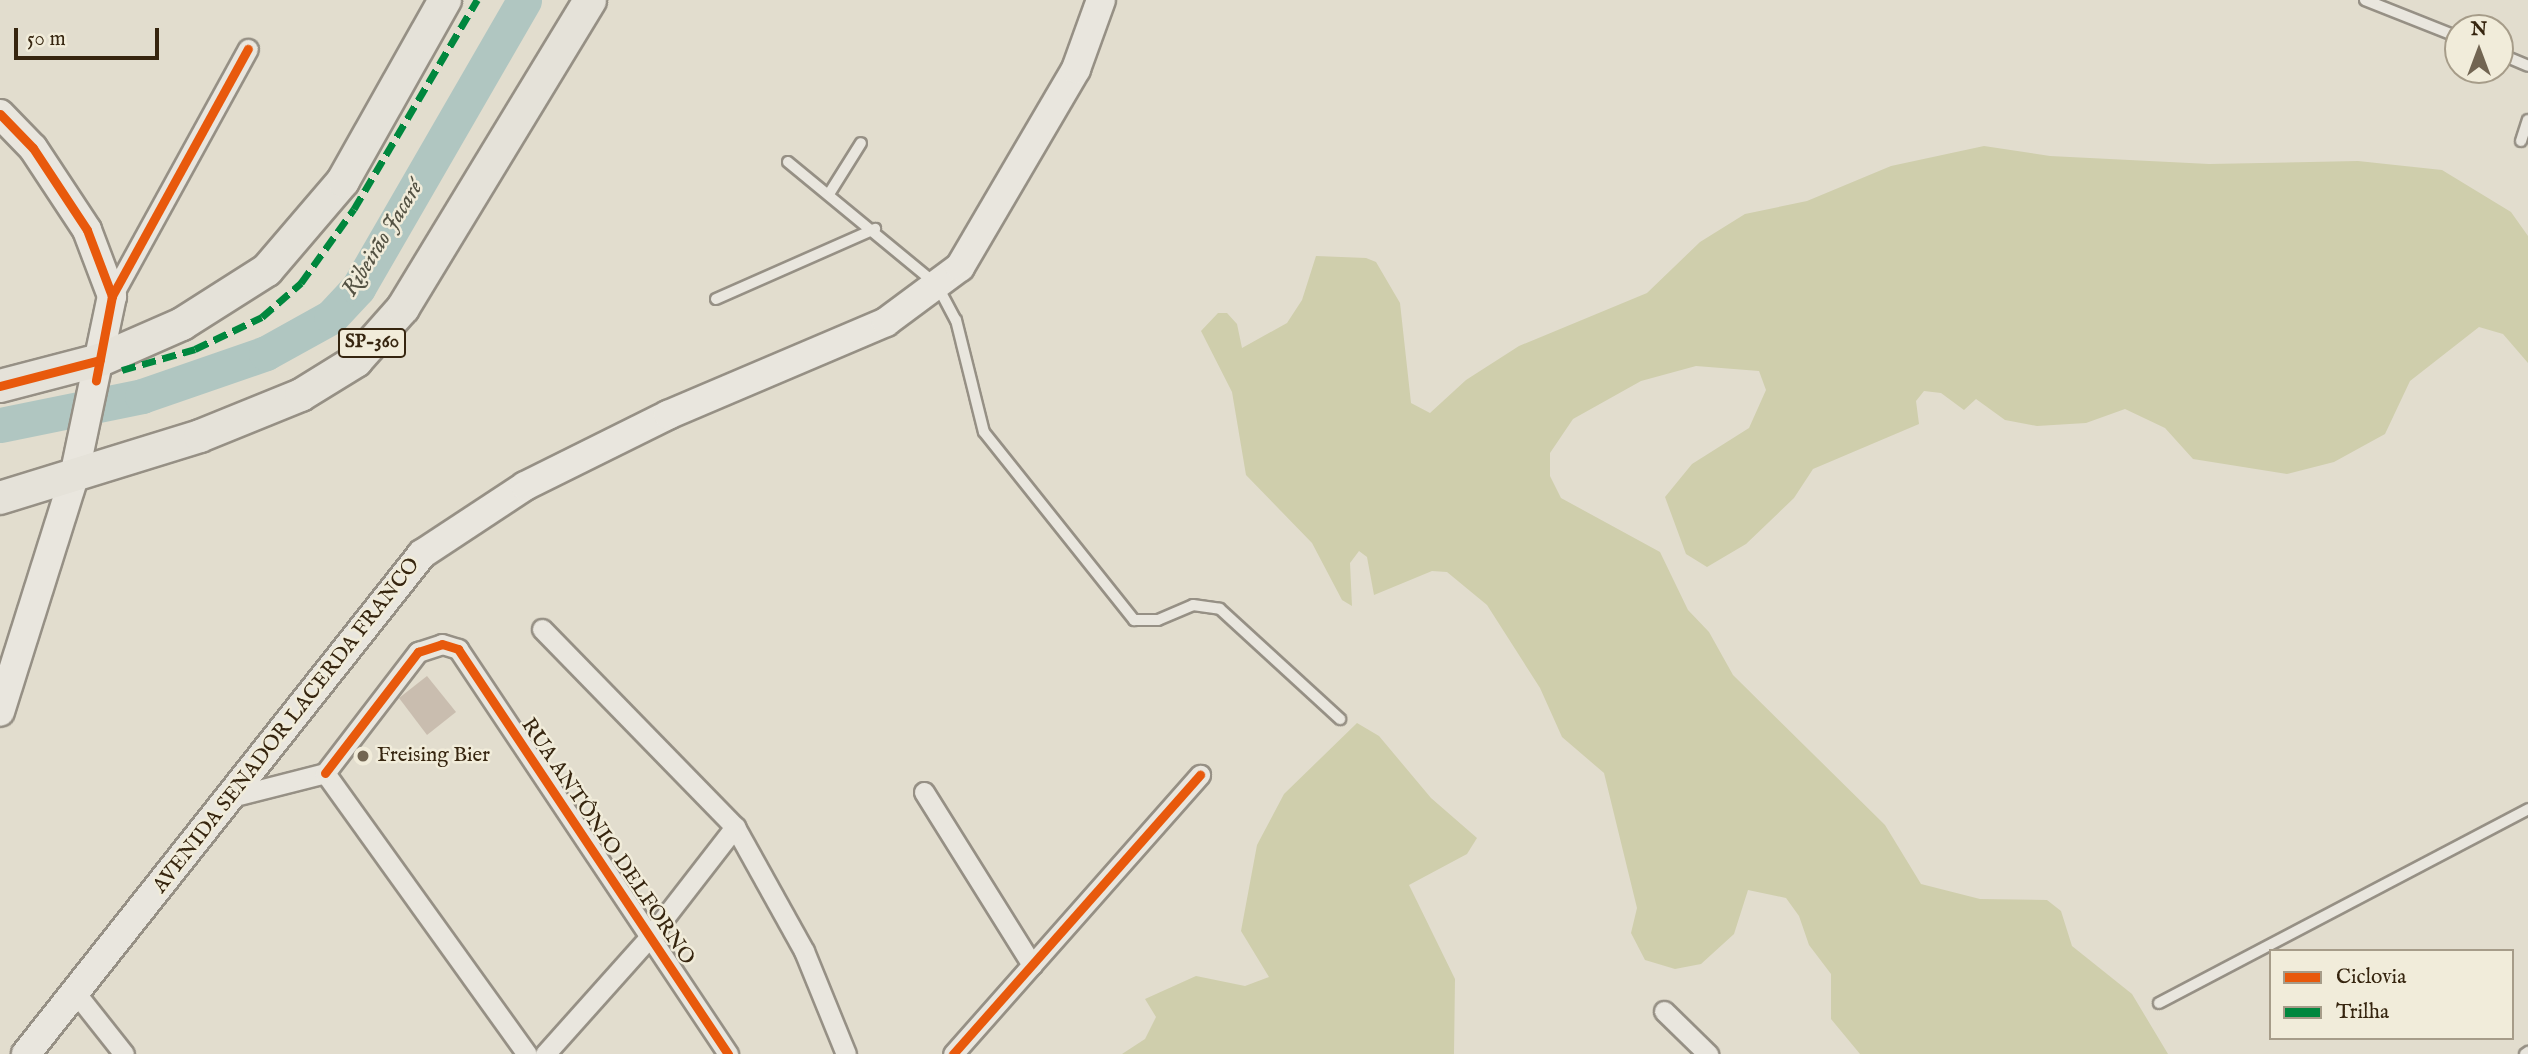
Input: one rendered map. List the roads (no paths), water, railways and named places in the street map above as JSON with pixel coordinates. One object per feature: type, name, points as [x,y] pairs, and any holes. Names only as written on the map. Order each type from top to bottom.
[{"type":"main road","points":[[0,386],[98,370],[182,324],[267,270],[342,181],[445,0]]},
{"type":"main road","name":"SP-360","points":[[0,498],[76,465],[301,395],[356,361],[403,308],[590,0]]},
{"type":"main road","name":"AVENIDA SENADOR LACERDA FRANCO","points":[[26,1054],[235,796],[422,554],[525,485],[668,415],[886,322],[960,267],[1062,92],[1101,0]]},
{"type":"main road","points":[[0,114],[33,148],[87,230],[111,296],[98,370],[76,465],[0,712]]},
{"type":"street","points":[[111,296],[248,49]]},
{"type":"street","points":[[542,629],[735,827],[804,951],[846,1054]]},
{"type":"street","name":"RUA ANTÔNIO DELFORNO","points":[[325,772],[418,652],[442,644],[458,649],[648,939],[728,1054]]},
{"type":"street","points":[[235,796],[325,772],[527,1054]]},
{"type":"street","points":[[953,1054],[1200,775]]},
{"type":"street","points":[[924,792],[1032,965]]},
{"type":"street","points":[[545,1054],[648,939],[735,827]]},
{"type":"street","points":[[75,992],[124,1054]]},
{"type":"street","points":[[1664,1011],[1708,1054]]},
{"type":"lane","points":[[2365,0],[2444,31]]},
{"type":"lane","points":[[2521,141],[2528,120]]},
{"type":"lane","points":[[830,194],[861,143]]},
{"type":"lane","points":[[788,162],[875,229],[937,285],[956,320],[984,432],[1134,620],[1158,620],[1193,606],[1220,609],[1340,719]]},
{"type":"lane","points":[[716,299],[875,229]]},
{"type":"lane","points":[[2159,1003],[2528,809]]},
{"type":"waterway","name":"Ribeirão Jacaré","points":[[0,425],[142,396],[266,353],[331,317],[358,288],[524,0]]},
{"type":"place","name":"Freising Bier","points":[[363,756]]}]
